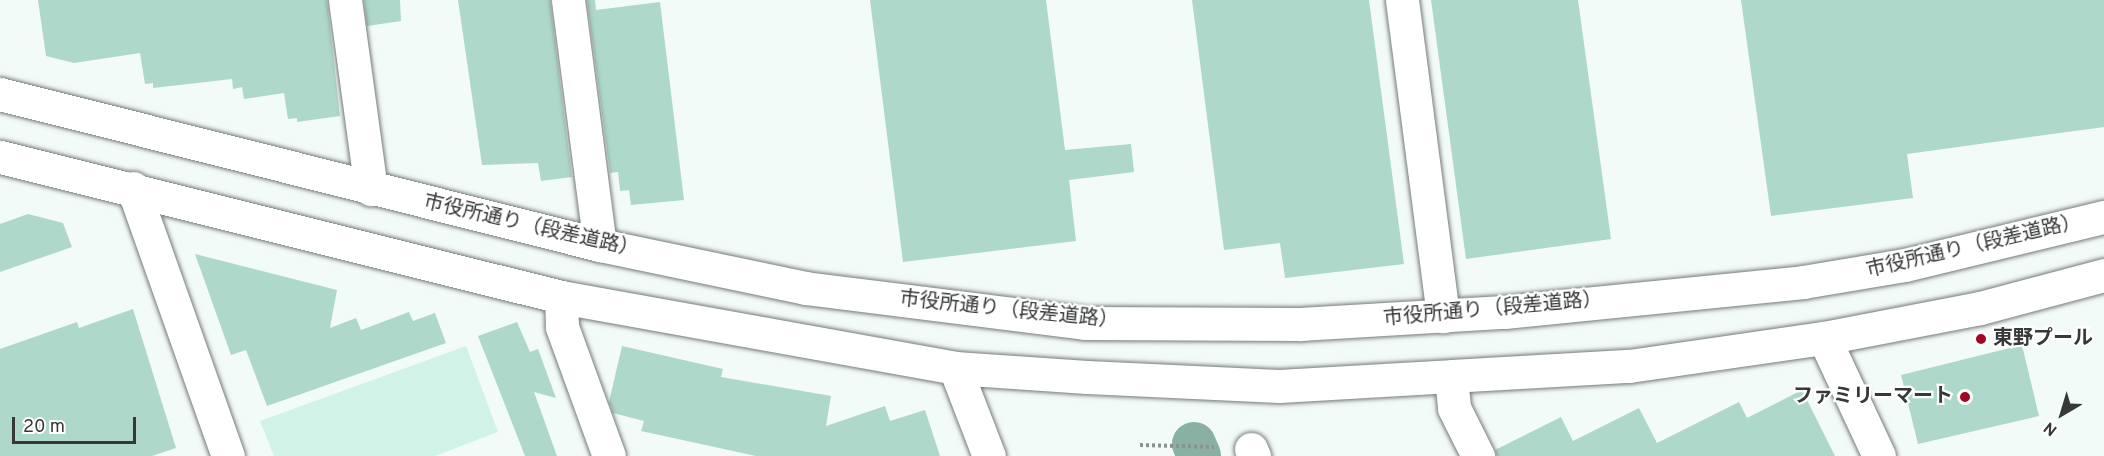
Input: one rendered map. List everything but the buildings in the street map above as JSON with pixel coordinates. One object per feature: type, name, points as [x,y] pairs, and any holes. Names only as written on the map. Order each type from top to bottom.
[{"type":"street","points":[[345,0],[371,189]]},
{"type":"street","points":[[568,0],[600,245]]},
{"type":"street","points":[[1401,0],[1443,316]]},
{"type":"street","name":"市役所通り（段差道路）","points":[[0,94],[600,245],[805,288],[1085,323],[1300,324],[1443,316],[1803,282],[1905,265],[2104,217]]},
{"type":"street","points":[[0,157],[133,188],[561,297],[955,368],[1279,386],[1451,378],[1629,366],[1824,338],[1980,308],[2104,275]]},
{"type":"street","points":[[133,188],[228,456]]},
{"type":"street","points":[[561,297],[562,327],[609,456]]},
{"type":"street","points":[[1824,338],[1835,370],[1879,456]]},
{"type":"street","points":[[955,368],[989,456]]},
{"type":"street","points":[[1451,378],[1454,408],[1478,456]]},
{"type":"path","points":[[1140,445],[1242,451]]},
{"type":"green space","points":[[466,346],[498,432],[435,456],[274,456],[260,421]]},
{"type":"waterway","points":[[1194,444],[1199,456]]},
{"type":"place","name":"東野プール","points":[[1981,339]]},
{"type":"place","name":"ファミリーマート","points":[[1965,397]]}]
